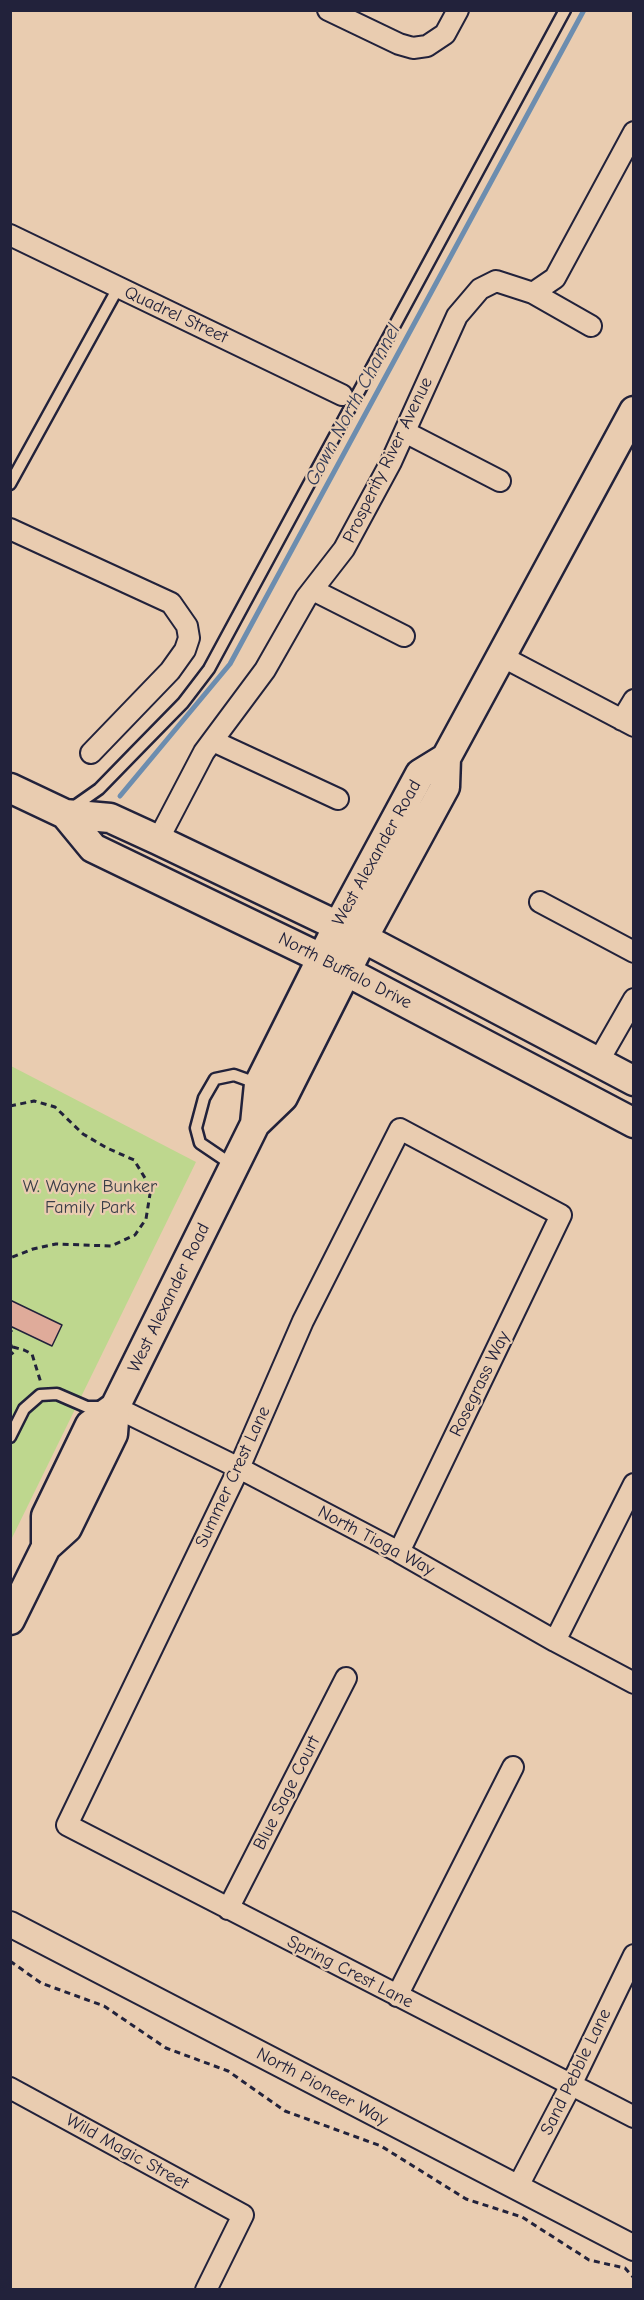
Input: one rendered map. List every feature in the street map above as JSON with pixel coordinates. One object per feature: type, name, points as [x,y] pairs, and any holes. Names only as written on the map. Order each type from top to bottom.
[{"type":"main road","name":"West Alexander Road","points":[[255,1124],[283,1097],[363,938],[445,787],[446,758],[633,411]]},
{"type":"main road","name":"West Alexander Road","points":[[10,1620],[46,1547],[46,1516],[90,1425],[115,1407],[235,1166],[255,1124],[259,1084],[321,958],[420,774],[446,758]]},
{"type":"main road","name":"North Buffalo Drive","points":[[10,788],[65,814],[110,818],[158,840],[363,938],[633,1081]]},
{"type":"main road","name":"North Buffalo Drive","points":[[65,814],[93,848],[321,958],[633,1123]]},
{"type":"street","points":[[328,10],[399,44],[413,48],[427,46],[445,34],[458,10]]},
{"type":"street","points":[[533,293],[555,278],[633,132]]},
{"type":"street","name":"Quadrel Street","points":[[10,235],[342,395]]},
{"type":"street","name":"Prosperity River Avenue","points":[[158,840],[191,775],[265,670],[313,590],[344,549],[405,432],[457,316],[480,288],[496,281],[533,293],[591,326]]},
{"type":"street","points":[[405,432],[500,481]]},
{"type":"street","points":[[10,529],[171,603],[187,626],[189,638],[185,650],[170,671],[92,753]]},
{"type":"street","points":[[313,590],[404,636]]},
{"type":"street","points":[[501,656],[628,723],[633,700]]},
{"type":"street","points":[[213,741],[338,800]]},
{"type":"street","points":[[540,902],[633,952]]},
{"type":"street","points":[[598,1062],[633,999]]},
{"type":"street","name":"Summer Crest Lane","points":[[67,1826],[239,1468],[303,1321],[400,1129],[561,1215]]},
{"type":"street","name":"Rosegrass Way","points":[[399,1552],[561,1215]]},
{"type":"street","name":"North Tioga Way","points":[[115,1407],[239,1468],[399,1552],[633,1683]]},
{"type":"street","points":[[555,1641],[633,1484]]},
{"type":"street","name":"Blue Sage Court","points":[[228,1909],[346,1678]]},
{"type":"street","points":[[398,1996],[513,1767]]},
{"type":"street","name":"Spring Crest Lane","points":[[67,1826],[633,2117]]},
{"type":"street","name":"North Pioneer Way","points":[[10,1924],[633,2248]]},
{"type":"street","name":"Sand Pebble Lane","points":[[517,2188],[571,2085],[633,1955]]},
{"type":"street","name":"Wild Magic Street","points":[[10,2088],[243,2215],[206,2289]]},
{"type":"lane","points":[[65,814],[99,789],[183,704],[209,669],[565,10]]},
{"type":"lane","points":[[10,484],[118,288]]},
{"type":"lane","points":[[235,1166],[200,1143],[196,1128],[204,1098],[215,1079],[234,1075],[259,1084]]},
{"type":"lane","points":[[10,1437],[24,1409],[40,1395],[57,1394],[87,1407],[115,1407]]},
{"type":"path","points":[[10,1106],[34,1101],[55,1107],[83,1134],[134,1160],[145,1178],[150,1194],[146,1219],[135,1235],[111,1246],[56,1244],[33,1249],[10,1258]]},
{"type":"path","points":[[10,1355],[14,1352],[12,1345]]},
{"type":"path","points":[[12,1345],[32,1354],[42,1386]]},
{"type":"path","points":[[10,1961],[41,1983],[104,2006],[166,2048],[228,2071],[285,2111],[381,2146],[466,2199],[522,2217],[589,2260],[625,2268],[633,2278]]},
{"type":"green space","name":"W. Wayne Bunker Family Park","points":[[11,1066],[196,1162],[11,1540]]},
{"type":"building","points":[[10,1300],[62,1325],[52,1346],[10,1326]]},
{"type":"waterway","name":"Gown North Channel","points":[[120,796],[230,664],[584,10]]}]
